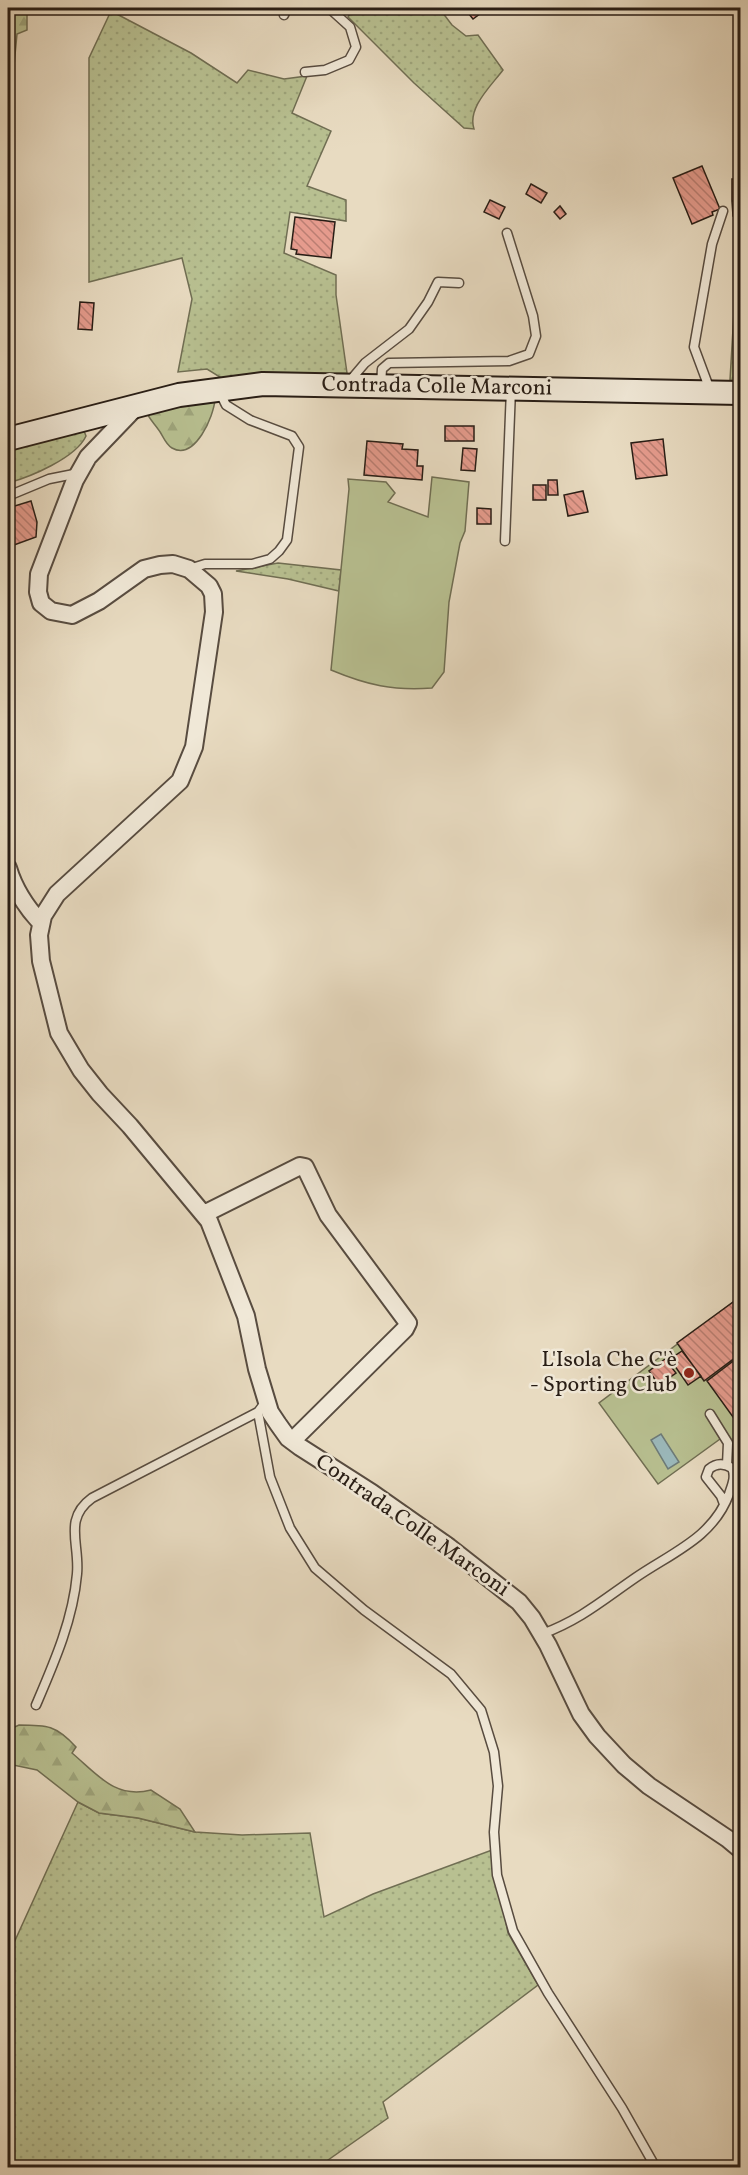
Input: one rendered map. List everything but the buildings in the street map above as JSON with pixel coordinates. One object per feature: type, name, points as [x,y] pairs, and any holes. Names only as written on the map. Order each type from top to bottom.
[{"type":"street","name":"Contrada Colle Marconi","points":[[8,439],[179,395],[263,384],[741,393]]},
{"type":"street","points":[[136,407],[88,457],[79,473],[39,574],[38,592],[41,603],[51,611],[72,615],[99,601],[144,569],[173,564],[189,569]]},
{"type":"street","name":"Contrada Colle Marconi","points":[[189,569],[209,586],[213,594],[214,612],[194,747],[180,781],[57,894],[43,916],[39,935],[41,961],[59,1033],[87,1078],[209,1221],[246,1316],[262,1406],[270,1412],[292,1441],[449,1547],[519,1602],[542,1634],[581,1714],[597,1736],[624,1765],[649,1786],[741,1849]]},
{"type":"street","points":[[8,868],[11,878],[30,911],[41,923]]},
{"type":"street","name":"Contrada Colle Marconi","points":[[204,1214],[300,1166],[305,1167],[328,1215],[408,1323],[405,1329],[292,1441]]},
{"type":"lane","points":[[305,72],[325,70],[349,60],[356,47],[350,27],[329,8]]},
{"type":"lane","points":[[711,393],[694,347],[712,244],[723,211]]},
{"type":"lane","points":[[381,386],[382,369],[389,363],[509,361],[529,354],[536,336],[533,316],[507,233]]},
{"type":"lane","points":[[346,386],[366,363],[409,329],[428,302],[438,282],[459,283]]},
{"type":"lane","points":[[505,541],[511,389]]},
{"type":"lane","points":[[189,569],[205,564],[252,564],[270,559],[287,540],[290,524],[299,447],[292,436],[250,420],[226,405],[218,390]]},
{"type":"lane","points":[[8,496],[49,479],[79,473]]},
{"type":"lane","points":[[36,1705],[58,1654],[71,1612],[77,1572],[75,1516],[82,1505],[262,1406],[270,1478],[290,1528],[315,1568],[364,1610],[451,1674],[481,1710],[494,1752],[498,1786],[494,1832],[497,1875],[513,1931],[548,1993],[622,2108],[656,2168]]},
{"type":"lane","points":[[710,1414],[728,1443],[727,1465]]},
{"type":"lane","points":[[542,1634],[598,1606],[663,1559],[690,1544],[713,1523],[724,1504],[734,1479],[732,1468],[727,1465],[713,1465],[706,1472],[706,1477],[721,1496],[724,1504]]},
{"type":"green space","points":[[9,8],[27,8],[27,30],[17,34],[8,128]]},
{"type":"green space","points":[[354,8],[439,8],[452,25],[466,36],[478,35],[503,70],[477,105],[473,121],[474,129],[464,128],[414,83],[348,17]]},
{"type":"green space","points":[[111,11],[191,53],[237,83],[248,70],[284,79],[307,76],[292,113],[331,131],[307,186],[346,200],[346,221],[290,212],[284,253],[336,275],[336,295],[347,373],[223,379],[207,369],[178,372],[192,299],[182,258],[89,282],[89,58]]},
{"type":"green space","points":[[736,278],[740,278],[740,381],[730,380]]},
{"type":"green space","points":[[215,399],[211,416],[202,435],[188,448],[180,450],[168,444],[146,410]]},
{"type":"green space","points":[[82,426],[86,436],[73,452],[52,466],[8,483],[8,445]]},
{"type":"green space","points":[[432,477],[469,482],[465,531],[460,543],[449,602],[444,672],[432,688],[405,689],[356,680],[331,670],[349,489],[348,479],[386,482],[395,493],[388,502],[428,517]]},
{"type":"green space","points":[[278,563],[341,570],[339,591],[288,579],[236,571]]},
{"type":"green space","name":"L'Isola Che C'è - Sporting Club","points":[[740,1297],[740,1453],[727,1434],[658,1484],[599,1403]]},
{"type":"green space","points":[[19,1725],[37,1725],[57,1730],[76,1747],[72,1753],[99,1777],[127,1791],[151,1790],[180,1809],[195,1832],[138,1818],[99,1813],[78,1802],[37,1770],[8,1764],[8,1730]]},
{"type":"green space","points":[[78,1802],[99,1813],[138,1818],[195,1832],[242,1835],[310,1833],[324,1917],[373,1894],[492,1850],[508,1933],[538,1985],[383,2102],[388,2118],[318,2167],[8,2168],[8,1956]]},
{"type":"water","points":[[661,1434],[679,1462],[668,1469],[651,1440]]},
{"type":"place","name":"L'Isola Che C'è - Sporting Club","points":[[689,1373]]}]
